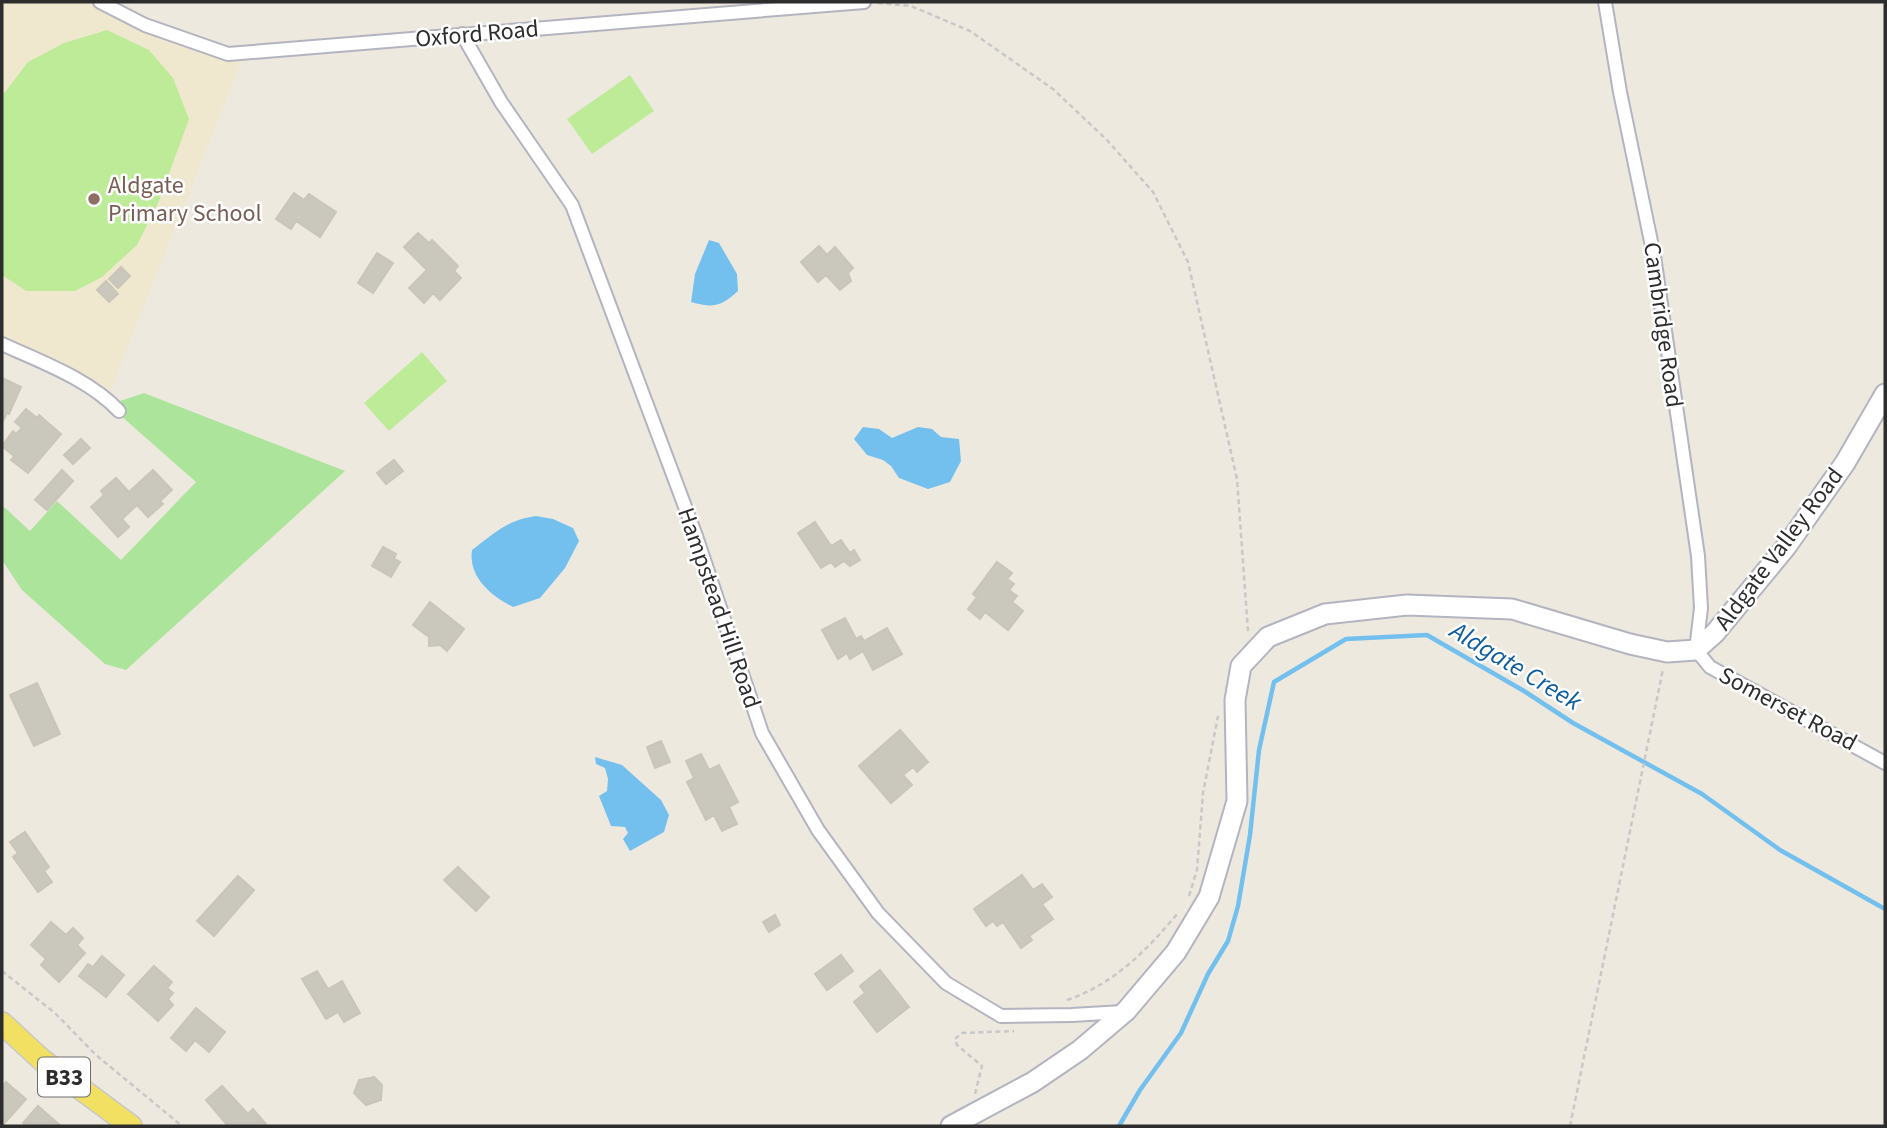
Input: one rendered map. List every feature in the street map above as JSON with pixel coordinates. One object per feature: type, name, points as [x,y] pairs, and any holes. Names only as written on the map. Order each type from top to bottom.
[{"type":"main road","name":"B33","points":[[2,1023],[42,1060],[131,1126]]},
{"type":"street","name":"Oxford Road","points":[[100,2],[145,25],[228,54],[864,2]]},
{"type":"street","name":"Cambridge Road","points":[[1605,2],[1620,92],[1654,256],[1698,556],[1701,608],[1696,650]]},
{"type":"street","name":"Hampstead Hill Road","points":[[462,34],[501,102],[572,205],[696,536],[762,733],[818,830],[878,913],[946,983],[1002,1016],[1126,1012]]},
{"type":"street","points":[[2,344],[57,370],[107,399],[119,411]]},
{"type":"street","name":"Aldgate Valley Road","points":[[951,1126],[1052,1069],[1080,1050],[1126,1012],[1176,952],[1209,897],[1237,801],[1235,700],[1241,666],[1268,637],[1325,614],[1407,605],[1512,609],[1630,644],[1667,652],[1696,650],[1715,633],[1786,547],[1845,463],[1885,394]]},
{"type":"street","name":"Somerset Road","points":[[1696,650],[1710,667],[1885,763]]},
{"type":"path","points":[[864,2],[911,6],[970,31],[1052,89],[1106,139],[1153,191],[1188,262],[1237,479],[1251,655]]},
{"type":"path","points":[[1570,1126],[1667,652]]},
{"type":"path","points":[[1187,902],[1197,870],[1203,793],[1216,721],[1224,703],[1235,700]]},
{"type":"path","points":[[1044,1016],[1061,1002],[1086,994],[1110,981],[1145,949],[1180,910]]},
{"type":"path","points":[[2,971],[55,1013],[96,1055],[182,1126]]},
{"type":"path","points":[[972,1115],[982,1066],[957,1045],[955,1039],[962,1033],[1017,1031]]},
{"type":"shaded area","name":"Aldgate Primary School","points":[[2,2],[100,2],[145,25],[245,53],[107,399],[2,344]]},
{"type":"green space","points":[[107,30],[149,50],[173,78],[189,119],[159,201],[137,245],[102,277],[75,291],[26,291],[2,275],[2,96],[28,62],[64,43]]},
{"type":"green space","points":[[630,75],[654,111],[592,154],[567,119]]},
{"type":"green space","points":[[422,352],[447,381],[389,431],[364,403]]},
{"type":"green space","points":[[95,393],[117,402],[144,393],[345,471],[126,670],[105,664],[22,590],[2,560],[2,505],[30,531],[57,501],[121,560],[196,482]]},
{"type":"water","points":[[709,240],[719,243],[737,274],[738,291],[716,305],[691,302],[695,274]]},
{"type":"water","points":[[863,427],[879,429],[892,438],[918,427],[932,429],[941,437],[959,439],[961,461],[950,482],[928,489],[899,478],[883,460],[867,455],[854,439]]},
{"type":"water","points":[[536,516],[553,519],[573,528],[579,541],[565,568],[540,598],[513,607],[489,591],[477,577],[472,550],[509,524]]},
{"type":"water","points":[[595,757],[622,765],[661,800],[669,815],[664,832],[630,851],[623,839],[628,833],[625,827],[611,826],[599,796],[607,791],[608,779],[605,768],[596,764]]},
{"type":"building","points":[[294,193],[304,200],[309,194],[336,212],[320,237],[296,221],[291,229],[276,219]]},
{"type":"building","points":[[418,233],[429,243],[432,240],[458,266],[454,271],[461,278],[440,300],[433,293],[424,303],[409,288],[427,270],[404,247]]},
{"type":"building","points":[[819,246],[827,255],[835,247],[853,268],[848,273],[851,281],[840,290],[826,275],[818,282],[801,262]]},
{"type":"building","points":[[377,253],[393,263],[373,293],[358,283]]},
{"type":"building","points":[[121,267],[130,276],[118,288],[109,279]]},
{"type":"building","points":[[106,281],[118,294],[109,302],[97,290]]},
{"type":"building","points":[[2,378],[21,387],[3,421]]},
{"type":"building","points":[[26,409],[37,418],[39,415],[61,434],[28,473],[11,460],[14,456],[2,446],[13,431],[16,434],[22,428],[15,422]]},
{"type":"building","points":[[81,439],[90,448],[73,464],[64,455]]},
{"type":"building","points":[[394,460],[403,471],[386,484],[377,473]]},
{"type":"building","points":[[62,470],[73,481],[47,510],[35,500]]},
{"type":"building","points":[[153,470],[172,490],[160,501],[163,504],[148,517],[137,505],[122,519],[129,527],[118,537],[91,507],[104,495],[101,491],[116,478],[129,492]]},
{"type":"building","points":[[815,522],[831,546],[841,540],[850,553],[854,550],[860,560],[850,566],[844,561],[835,567],[831,562],[821,568],[798,533]]},
{"type":"building","points":[[383,547],[396,554],[394,559],[400,562],[391,577],[372,566]]},
{"type":"building","points":[[997,562],[1012,573],[1007,579],[1014,584],[1009,590],[1017,596],[1012,602],[1023,611],[1008,630],[985,612],[980,619],[968,609],[977,597],[973,594]]},
{"type":"building","points":[[430,602],[464,629],[447,651],[440,645],[429,646],[429,637],[413,625]]},
{"type":"building","points":[[845,618],[856,639],[861,636],[864,641],[887,628],[902,654],[873,670],[863,651],[850,659],[847,653],[838,659],[822,630]]},
{"type":"building","points":[[37,683],[60,734],[34,746],[10,695]]},
{"type":"building","points":[[900,730],[928,762],[917,772],[913,767],[903,775],[912,785],[891,803],[859,766]]},
{"type":"building","points":[[661,741],[670,762],[655,768],[647,747]]},
{"type":"building","points":[[701,754],[709,770],[719,765],[738,802],[729,807],[737,824],[722,831],[714,815],[706,820],[687,782],[694,778],[686,761]]},
{"type":"building","points":[[25,832],[49,867],[44,871],[52,882],[38,892],[13,857],[18,853],[10,842]]},
{"type":"building","points":[[458,867],[489,897],[476,911],[444,880]]},
{"type":"building","points":[[1022,875],[1033,890],[1042,884],[1052,897],[1042,904],[1053,919],[1029,936],[1032,940],[1021,948],[1003,922],[997,926],[993,921],[986,926],[974,909]]},
{"type":"building","points":[[238,876],[254,890],[214,936],[197,921]]},
{"type":"building","points":[[775,915],[780,925],[769,932],[763,922]]},
{"type":"building","points":[[51,922],[66,935],[73,928],[83,938],[77,945],[85,953],[59,982],[41,965],[46,959],[31,945]]},
{"type":"building","points":[[841,955],[853,971],[827,990],[815,974]]},
{"type":"building","points":[[102,956],[124,975],[106,997],[79,976],[88,964],[93,967]]},
{"type":"building","points":[[154,966],[172,982],[167,988],[173,993],[168,999],[173,1005],[158,1021],[128,994]]},
{"type":"building","points":[[880,970],[909,1007],[877,1032],[854,1002],[865,993],[860,986]]},
{"type":"building","points":[[317,971],[328,989],[342,981],[360,1013],[344,1022],[338,1012],[326,1019],[302,979]]},
{"type":"building","points":[[196,1008],[225,1032],[209,1052],[195,1040],[186,1051],[171,1038]]},
{"type":"building","points":[[374,1077],[382,1085],[381,1100],[366,1105],[354,1093],[359,1080]]},
{"type":"building","points":[[6,1082],[26,1099],[2,1126],[2,1087]]},
{"type":"building","points":[[222,1086],[248,1114],[253,1109],[266,1124],[228,1126],[206,1100]]},
{"type":"building","points":[[38,1106],[61,1126],[26,1126],[23,1123]]},
{"type":"waterway","name":"Aldgate Creek","points":[[1119,1126],[1140,1090],[1181,1033],[1208,974],[1228,941],[1238,906],[1250,835],[1259,750],[1274,682],[1346,639],[1427,635],[1524,691],[1573,723],[1702,794],[1780,850],[1885,909]]},
{"type":"place","name":"Aldgate Primary School","points":[[94,199]]}]
